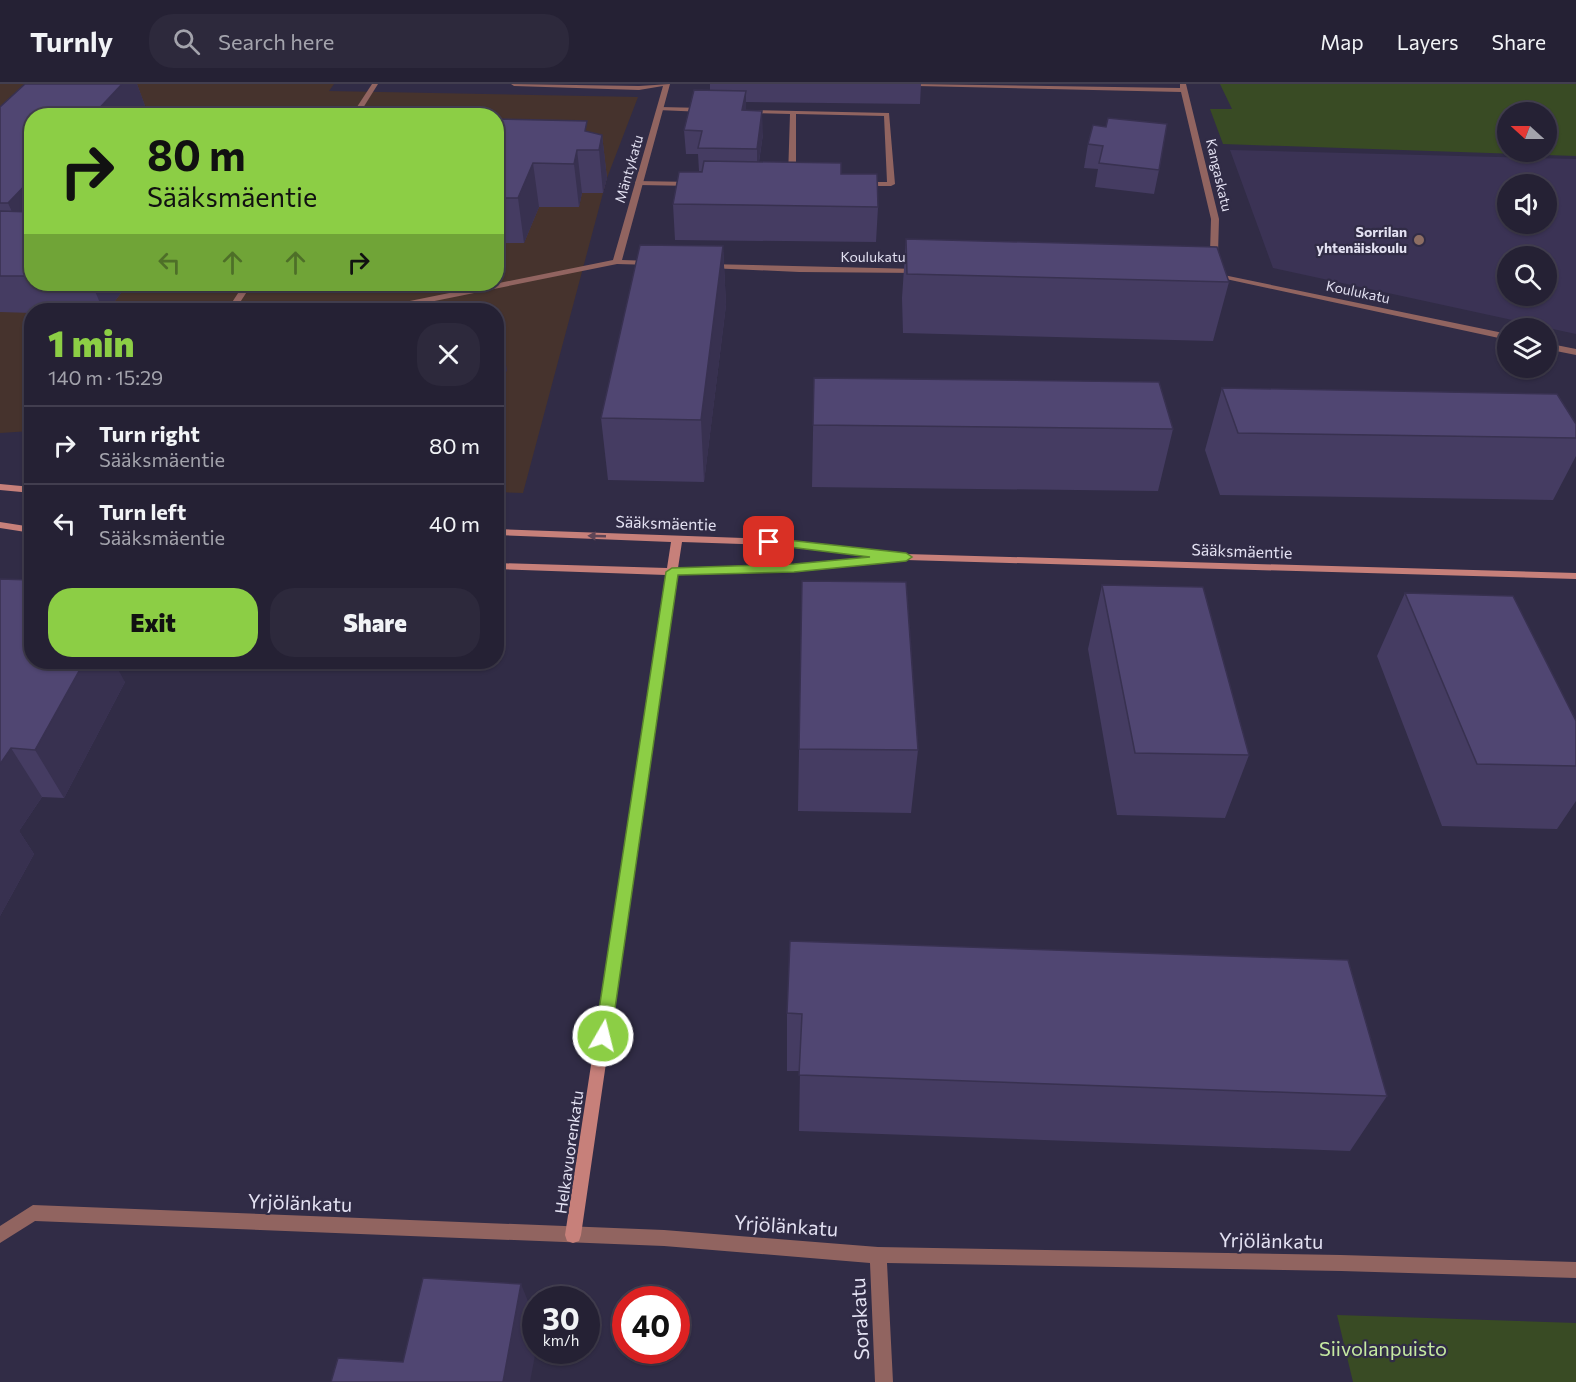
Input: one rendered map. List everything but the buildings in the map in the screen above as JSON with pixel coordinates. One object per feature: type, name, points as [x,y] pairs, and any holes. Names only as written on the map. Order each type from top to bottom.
[{"type":"main road","points":[[0,486],[24,489]]},
{"type":"main road","points":[[0,525],[24,529]]},
{"type":"main road","name":"Sääksmäentie","points":[[504,532],[769,542],[906,557],[1576,576]]},
{"type":"main road","name":"Helkavuorenkatu","points":[[573,1235],[677,539]]},
{"type":"main road","name":"Sääksmäentie","points":[[504,566],[672,572],[794,568],[906,557]]},
{"type":"street","points":[[359,108],[375,84]]},
{"type":"street","points":[[514,84],[639,88],[665,84]]},
{"type":"street","name":"Mäntykatu","points":[[617,262],[665,84]]},
{"type":"street","points":[[917,84],[1184,87]]},
{"type":"street","name":"Kangaskatu","points":[[1184,87],[1215,219],[1214,253],[1205,272]]},
{"type":"street","points":[[660,109],[715,110]]},
{"type":"street","points":[[738,111],[887,114],[891,184],[858,184]]},
{"type":"street","points":[[793,112],[791,184],[802,184]]},
{"type":"street","points":[[639,183],[698,184]]},
{"type":"street","points":[[504,285],[617,262],[662,264]]},
{"type":"street","name":"Koulukatu","points":[[696,265],[799,270],[927,271]]},
{"type":"street","name":"Koulukatu","points":[[1205,272],[1497,335]]},
{"type":"street","points":[[415,303],[474,291]]},
{"type":"street","points":[[1557,348],[1576,352]]},
{"type":"street","name":"Yrjölänkatu","points":[[0,1235],[33,1214],[664,1238],[878,1255],[1576,1270]]},
{"type":"street","name":"Sorakatu","points":[[878,1255],[884,1382]]},
{"type":"shaded area","points":[[0,84],[334,84],[329,91],[638,97],[607,178],[523,493],[504,492],[504,303],[24,303],[24,431],[0,433]]},
{"type":"shaded area","name":"Sorrilan yhtenäiskoulu","points":[[1230,150],[1497,157],[1497,162],[1557,162],[1557,159],[1576,159],[1576,334],[1557,330],[1557,318],[1503,318],[1273,268]]},
{"type":"green space","points":[[1220,84],[1576,84],[1576,156],[1557,155],[1557,102],[1497,102],[1497,153],[1223,144],[1210,109],[1232,109]]},
{"type":"green space","name":"Siivolanpuisto","points":[[1337,1315],[1576,1323],[1576,1382],[1353,1382]]},
{"type":"place","name":"Sorrilan yhtenäiskoulu","points":[[1419,240]]},
{"type":"route","points":[[603,1036],[672,572],[794,568],[906,557],[769,542]]}]
